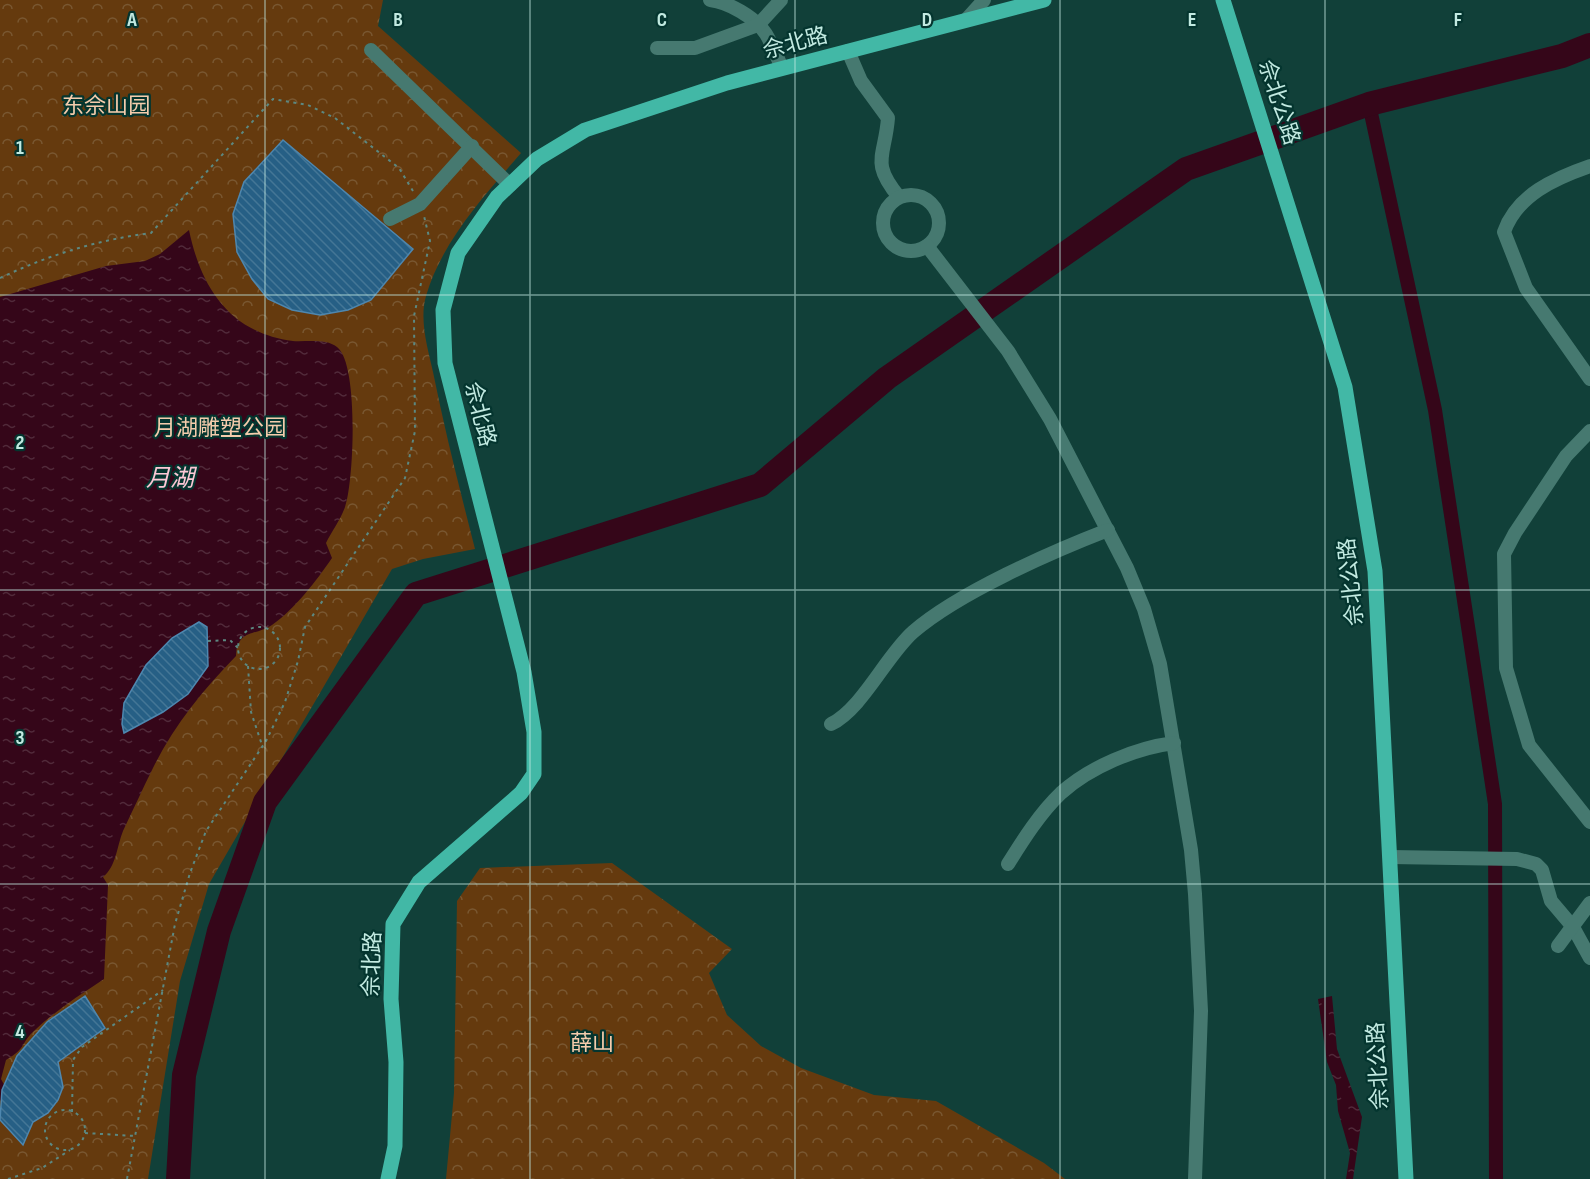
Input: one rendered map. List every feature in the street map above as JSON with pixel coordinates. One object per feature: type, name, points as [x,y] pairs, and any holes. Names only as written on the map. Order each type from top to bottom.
[{"type":"main road","name":"佘北路","points":[[388,1179],[395,1146],[393,924],[419,882],[521,793],[534,774],[534,732],[524,672],[487,537],[445,363],[443,310],[459,253],[496,197],[537,159],[585,130],[727,83],[1044,0]]},
{"type":"main road","name":"佘北公路","points":[[1223,0],[1345,387],[1375,572],[1406,1179]]},
{"type":"street","points":[[710,0],[725,2],[758,25],[765,32],[782,68]]},
{"type":"street","points":[[657,48],[695,48],[758,25],[781,0]]},
{"type":"street","points":[[966,20],[984,0]]},
{"type":"street","points":[[371,50],[510,184]]},
{"type":"street","points":[[848,51],[861,81],[888,118],[880,165],[885,180],[899,197]]},
{"type":"street","points":[[390,219],[420,204],[472,146]]},
{"type":"street","points":[[1590,166],[1561,176],[1528,197],[1510,216],[1504,232],[1526,288],[1590,379]]},
{"type":"street","points":[[920,196],[931,203],[938,214],[939,225],[936,236],[927,246],[916,250],[903,250],[890,242],[882,226],[884,213],[899,197],[920,196]]},
{"type":"street","points":[[927,246],[1008,351],[1050,419],[1107,530],[1144,609],[1160,664],[1191,850],[1200,969],[1201,1011],[1195,1179]]},
{"type":"street","points":[[1590,431],[1566,456],[1515,533],[1504,554],[1506,668],[1529,745],[1590,822]]},
{"type":"street","points":[[831,724],[862,695],[914,631],[941,612],[1039,561],[1107,530]]},
{"type":"street","points":[[1008,864],[1045,811],[1061,794],[1101,768],[1143,750],[1174,743]]},
{"type":"street","points":[[1389,856],[1517,860],[1536,864],[1542,870],[1551,902],[1573,927],[1590,958]]},
{"type":"street","points":[[1558,946],[1590,903]]},
{"type":"path","points":[[0,278],[41,259],[109,238],[151,233],[273,99],[308,105],[335,118],[399,168],[420,204],[430,241],[414,316],[415,431],[405,478],[305,627],[285,702],[262,746],[206,831],[190,873],[175,924],[128,1179]]},
{"type":"path","points":[[248,666],[261,669],[274,664],[280,652],[278,638],[268,628],[254,627],[242,635],[238,648],[239,655],[248,666],[251,712],[262,746]]},
{"type":"path","points":[[208,641],[230,640],[238,648]]},
{"type":"path","points":[[72,1112],[73,1060],[82,1047],[163,990]]},
{"type":"path","points":[[9,1179],[42,1168],[73,1149],[78,1145],[85,1133],[82,1120],[66,1110],[53,1113],[45,1124],[44,1130],[48,1143],[53,1147],[73,1149]]},
{"type":"path","points":[[85,1133],[136,1136]]},
{"type":"green space","name":"月湖雕塑公园","points":[[0,0],[383,0],[378,26],[521,153],[479,202],[454,238],[433,276],[424,305],[427,344],[475,549],[423,559],[392,569],[209,884],[180,981],[148,1179],[0,1179]]},
{"type":"green space","name":"薛山","points":[[612,863],[732,949],[709,973],[727,1015],[761,1046],[801,1068],[874,1095],[936,1101],[1044,1163],[1065,1179],[446,1179],[454,1093],[457,901],[480,868]]},
{"type":"water","name":"月湖","points":[[189,230],[201,271],[222,304],[236,318],[271,336],[293,341],[322,341],[332,344],[344,357],[349,375],[353,424],[348,494],[343,512],[326,543],[332,558],[326,567],[305,594],[280,619],[240,641],[236,656],[190,709],[161,752],[123,831],[111,868],[103,877],[108,885],[104,979],[51,1016],[31,1034],[17,1052],[6,1060],[1,1079],[8,1092],[0,1101],[0,297],[106,266],[145,261],[160,254]]},
{"type":"water","points":[[1332,996],[1337,1049],[1362,1117],[1353,1179],[1346,1179],[1350,1153],[1338,1111],[1336,1085],[1327,1062],[1318,999]]},
{"type":"building","points":[[283,140],[413,249],[371,300],[348,310],[320,315],[292,310],[268,299],[252,279],[237,252],[233,214],[244,182]]},
{"type":"building","points":[[199,622],[207,627],[208,666],[188,694],[163,712],[124,733],[122,724],[124,703],[146,665],[172,638]]},
{"type":"building","points":[[85,996],[105,1028],[58,1062],[63,1087],[58,1100],[48,1113],[33,1122],[23,1145],[0,1120],[2,1090],[17,1056],[47,1022]]},
{"type":"waterway","points":[[178,1179],[184,1075],[219,931],[265,802],[416,594],[760,485],[887,378],[1186,169],[1369,104],[1562,56],[1590,45]]},
{"type":"waterway","points":[[1369,104],[1435,410],[1495,804],[1496,1179]]},
{"type":"park label","name":"东佘山园","points":[[106,105]]}]
